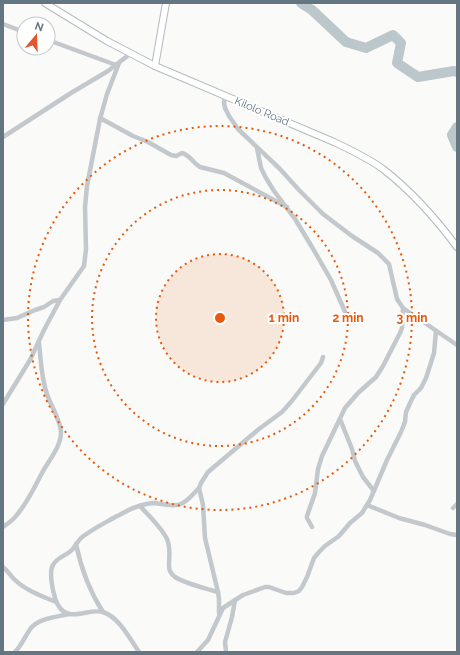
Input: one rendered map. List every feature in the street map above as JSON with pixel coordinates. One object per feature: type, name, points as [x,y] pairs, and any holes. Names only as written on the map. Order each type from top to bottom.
[{"type":"main road","name":"Kilolo Road","points":[[45,3],[130,54],[334,142],[382,168],[424,208],[457,248]]},
{"type":"main road","points":[[155,66],[166,3]]},
{"type":"street","points":[[3,24],[16,29]]},
{"type":"street","points":[[56,43],[117,64]]},
{"type":"street","points":[[3,137],[70,93],[108,71],[130,54]]},
{"type":"street","points":[[3,404],[30,360],[38,341],[60,300],[84,266],[86,249],[85,207],[87,186],[100,118],[117,64]]},
{"type":"street","points":[[226,96],[224,103],[229,116],[238,130],[280,169],[323,214],[378,253],[389,264],[397,299],[404,308],[457,345]]},
{"type":"street","points":[[100,118],[171,155],[176,156],[182,153],[187,154],[200,167],[224,173],[287,207]]},
{"type":"street","points":[[257,148],[261,168],[274,191],[287,207],[312,247],[331,280],[346,314],[355,322]]},
{"type":"street","points":[[3,320],[17,318],[44,307],[53,301],[60,300]]},
{"type":"street","points":[[312,528],[307,516],[315,492],[318,469],[322,456],[345,408],[351,400],[376,377],[383,366],[402,328],[404,308]]},
{"type":"street","points":[[198,652],[208,640],[223,608],[243,595],[265,587],[286,593],[294,593],[299,591],[307,577],[314,558],[325,546],[339,536],[350,523],[362,513],[374,491],[401,432],[410,401],[421,388],[426,378],[434,353],[436,331]]},
{"type":"street","points":[[3,527],[15,518],[30,498],[60,439],[61,431],[43,379],[38,341]]},
{"type":"street","points":[[69,614],[63,611],[56,602],[50,570],[56,560],[72,550],[81,539],[95,528],[135,507],[152,503],[179,505],[185,501],[199,488],[203,478],[208,472],[248,437],[282,412],[292,402],[321,363],[323,357]]},
{"type":"street","points":[[340,419],[352,449],[355,461],[363,477],[374,491]]},
{"type":"street","points":[[199,488],[203,505],[204,538],[218,592],[219,614]]},
{"type":"street","points":[[367,505],[399,518],[457,535]]},
{"type":"street","points":[[140,506],[168,540],[170,547],[170,572],[174,576],[186,582],[218,592]]},
{"type":"street","points":[[76,544],[78,556],[91,591],[104,612]]},
{"type":"street","points":[[3,567],[14,580],[22,586],[39,596],[56,602]]},
{"type":"street","points":[[226,652],[225,642],[232,618],[235,600]]},
{"type":"street","points":[[18,651],[29,631],[36,624],[47,619],[69,614],[97,611],[104,612],[120,624],[139,652]]},
{"type":"waterway","points":[[301,3],[312,10],[346,42],[366,48],[393,35],[401,43],[397,63],[418,77],[454,71],[457,72]]},
{"type":"waterway","points":[[457,127],[452,135],[457,147]]}]
